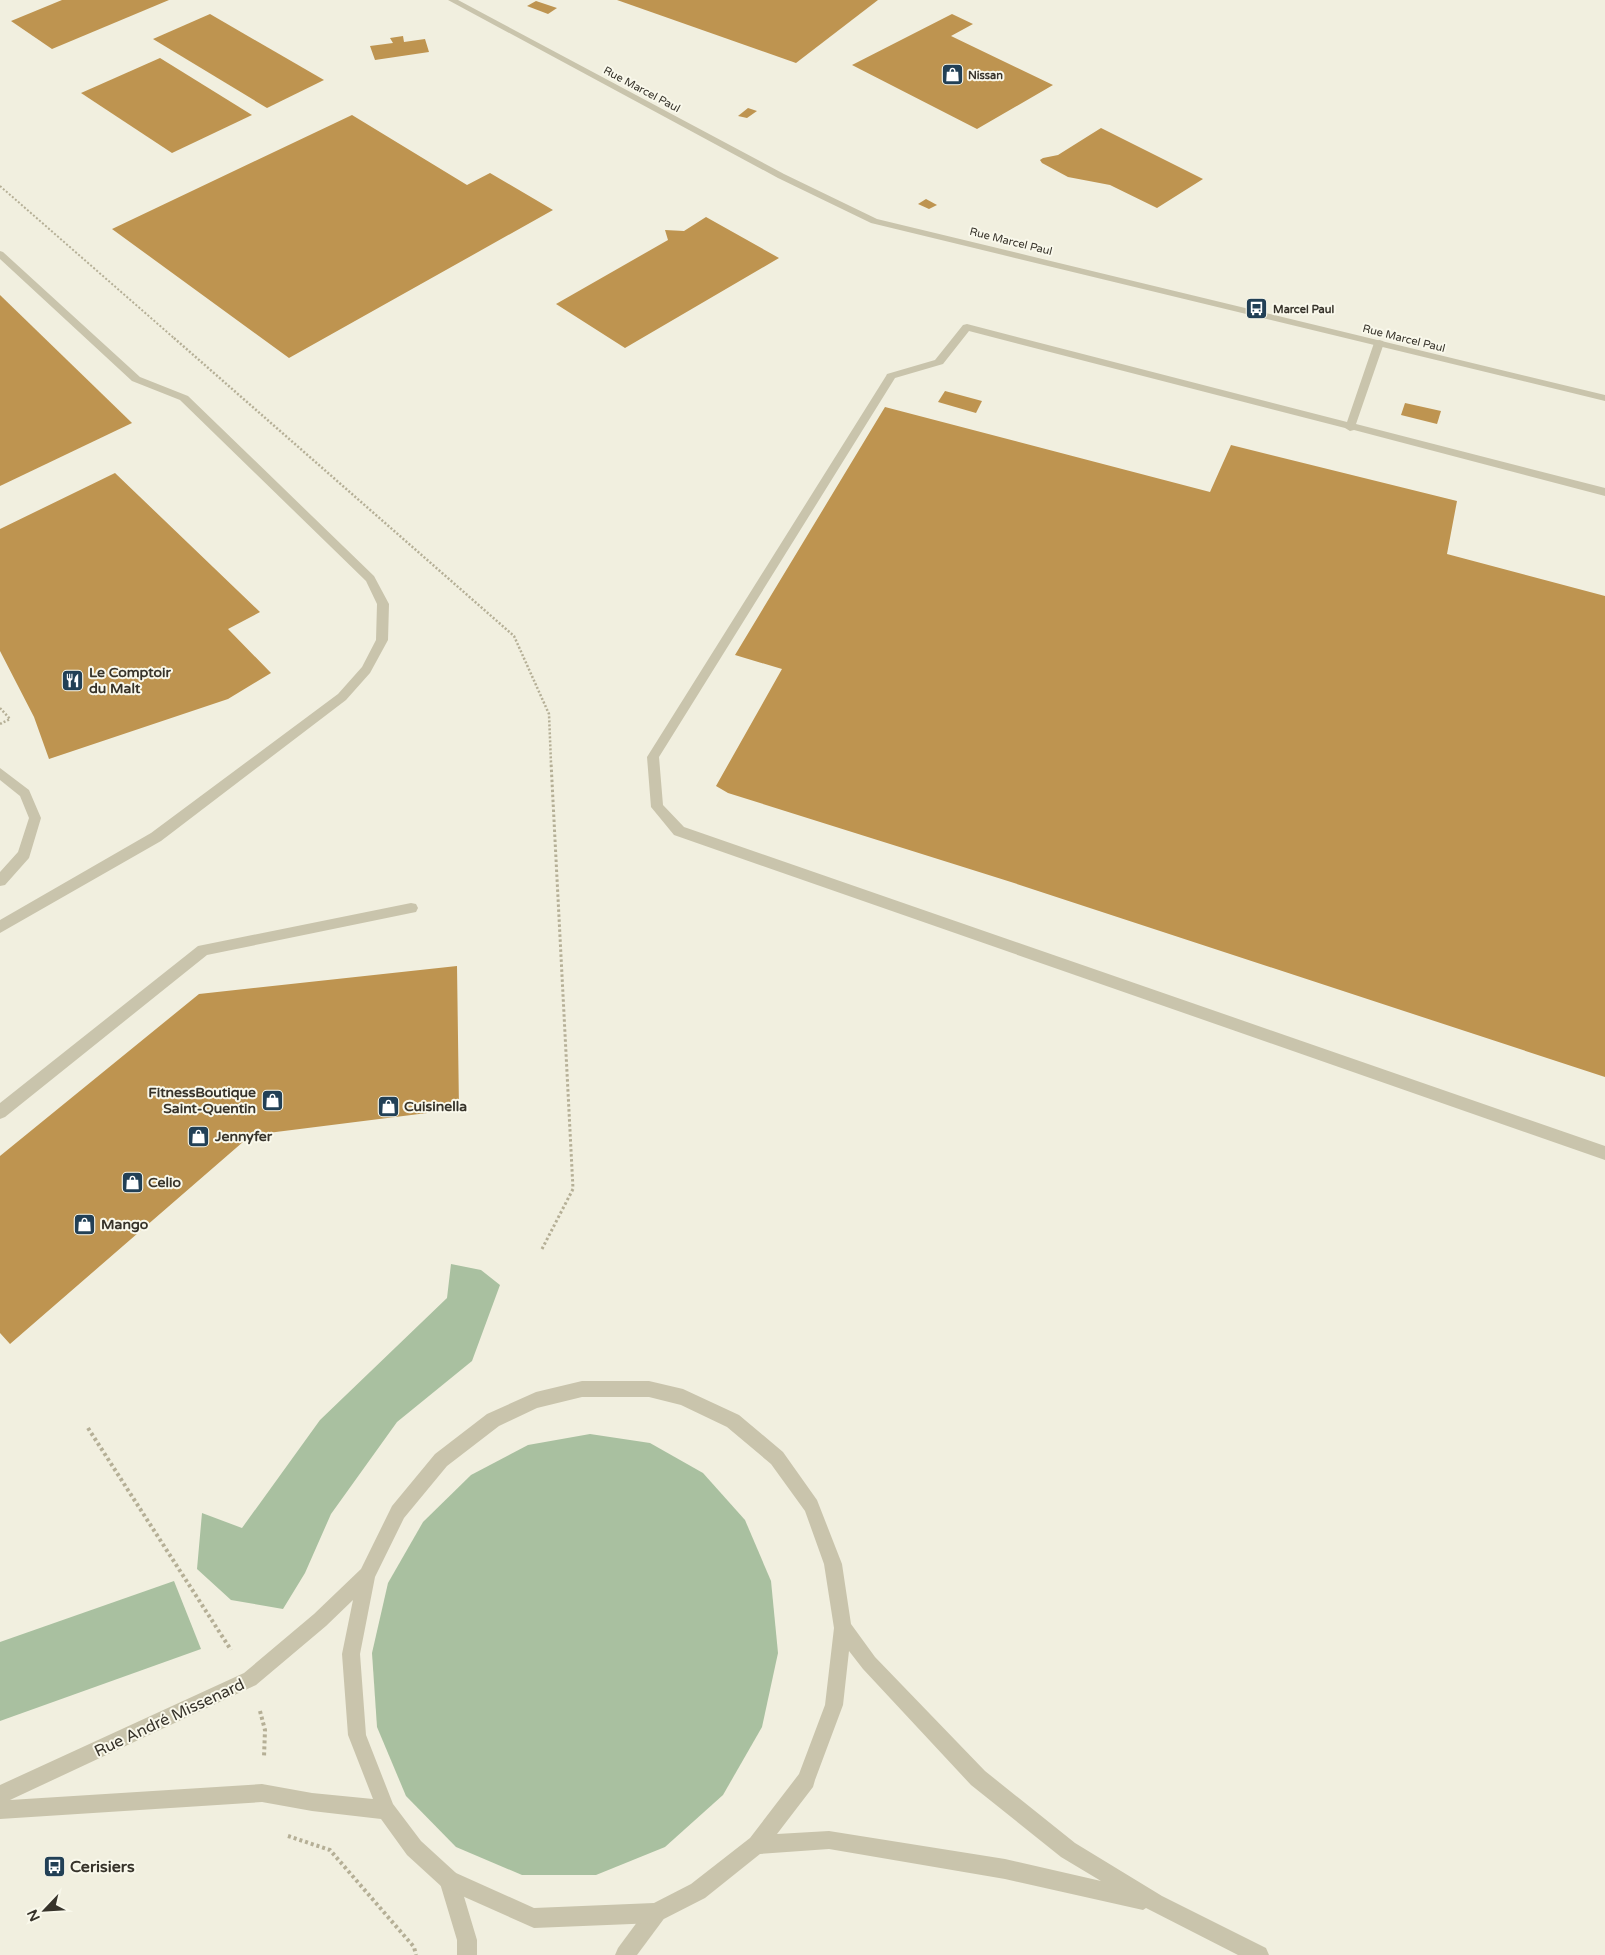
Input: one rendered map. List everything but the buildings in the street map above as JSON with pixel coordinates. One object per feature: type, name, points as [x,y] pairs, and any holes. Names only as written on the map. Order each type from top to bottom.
[{"type":"street","name":"Rue Marcel Paul","points":[[452,0],[781,176],[874,221],[1605,398]]},
{"type":"street","points":[[0,254],[136,379],[184,398],[370,579],[383,604],[382,640],[366,670],[342,697],[156,837],[0,927]]},
{"type":"street","points":[[1605,492],[1350,428],[967,327],[939,362],[891,376],[653,757],[657,807],[679,831],[1605,1153]]},
{"type":"street","points":[[1350,428],[1379,343]]},
{"type":"street","points":[[0,773],[25,793],[35,818],[24,854],[0,881]]},
{"type":"street","points":[[0,1112],[203,950],[411,908]]},
{"type":"street","points":[[582,1389],[649,1389],[683,1397],[733,1421],[777,1458],[811,1506],[833,1564],[843,1628],[834,1705],[806,1780],[758,1845],[698,1892],[656,1913],[534,1918],[449,1880],[414,1848],[386,1810],[357,1735],[351,1654],[367,1575],[398,1512],[441,1460],[492,1420],[536,1400],[582,1389]]},
{"type":"street","name":"Rue André Missenard","points":[[0,1795],[250,1679],[320,1620],[367,1575]]},
{"type":"street","points":[[843,1628],[869,1663],[978,1778],[1068,1850],[1155,1903],[1259,1955]]},
{"type":"street","points":[[0,1810],[262,1793],[312,1802],[386,1810]]},
{"type":"street","points":[[758,1845],[829,1840],[1005,1869],[1155,1903]]},
{"type":"street","points":[[449,1880],[467,1940],[468,1955]]},
{"type":"street","points":[[625,1955],[656,1913]]},
{"type":"path","points":[[0,708],[10,719],[0,724]]},
{"type":"path","points":[[88,1428],[250,1679],[265,1730],[262,1793]]},
{"type":"path","points":[[283,1834],[330,1850],[414,1947],[416,1955]]},
{"type":"green space","points":[[451,1264],[481,1270],[500,1285],[472,1361],[397,1422],[331,1514],[305,1573],[283,1609],[231,1600],[197,1569],[202,1513],[242,1528],[320,1420],[447,1298]]},
{"type":"green space","points":[[590,1434],[650,1443],[703,1473],[745,1520],[771,1581],[778,1653],[762,1727],[723,1795],[665,1847],[596,1875],[522,1875],[456,1847],[406,1796],[377,1727],[372,1653],[388,1583],[423,1522],[471,1475],[528,1445]]},
{"type":"green space","points":[[174,1581],[201,1649],[0,1721],[0,1642]]},
{"type":"place","name":"Nissan","points":[[952,75]]},
{"type":"place","name":"Marcel Paul","points":[[1257,309]]},
{"type":"place","name":"Le Comptoir du Malt","points":[[73,680]]},
{"type":"place","name":"FitnessBoutique Saint-Quentin","points":[[272,1100]]},
{"type":"place","name":"Cuisinella","points":[[388,1106]]},
{"type":"place","name":"Jennyfer","points":[[199,1136]]},
{"type":"place","name":"Celio","points":[[132,1182]]},
{"type":"place","name":"Mango","points":[[85,1224]]},
{"type":"place","name":"Cerisiers","points":[[54,1866]]}]
